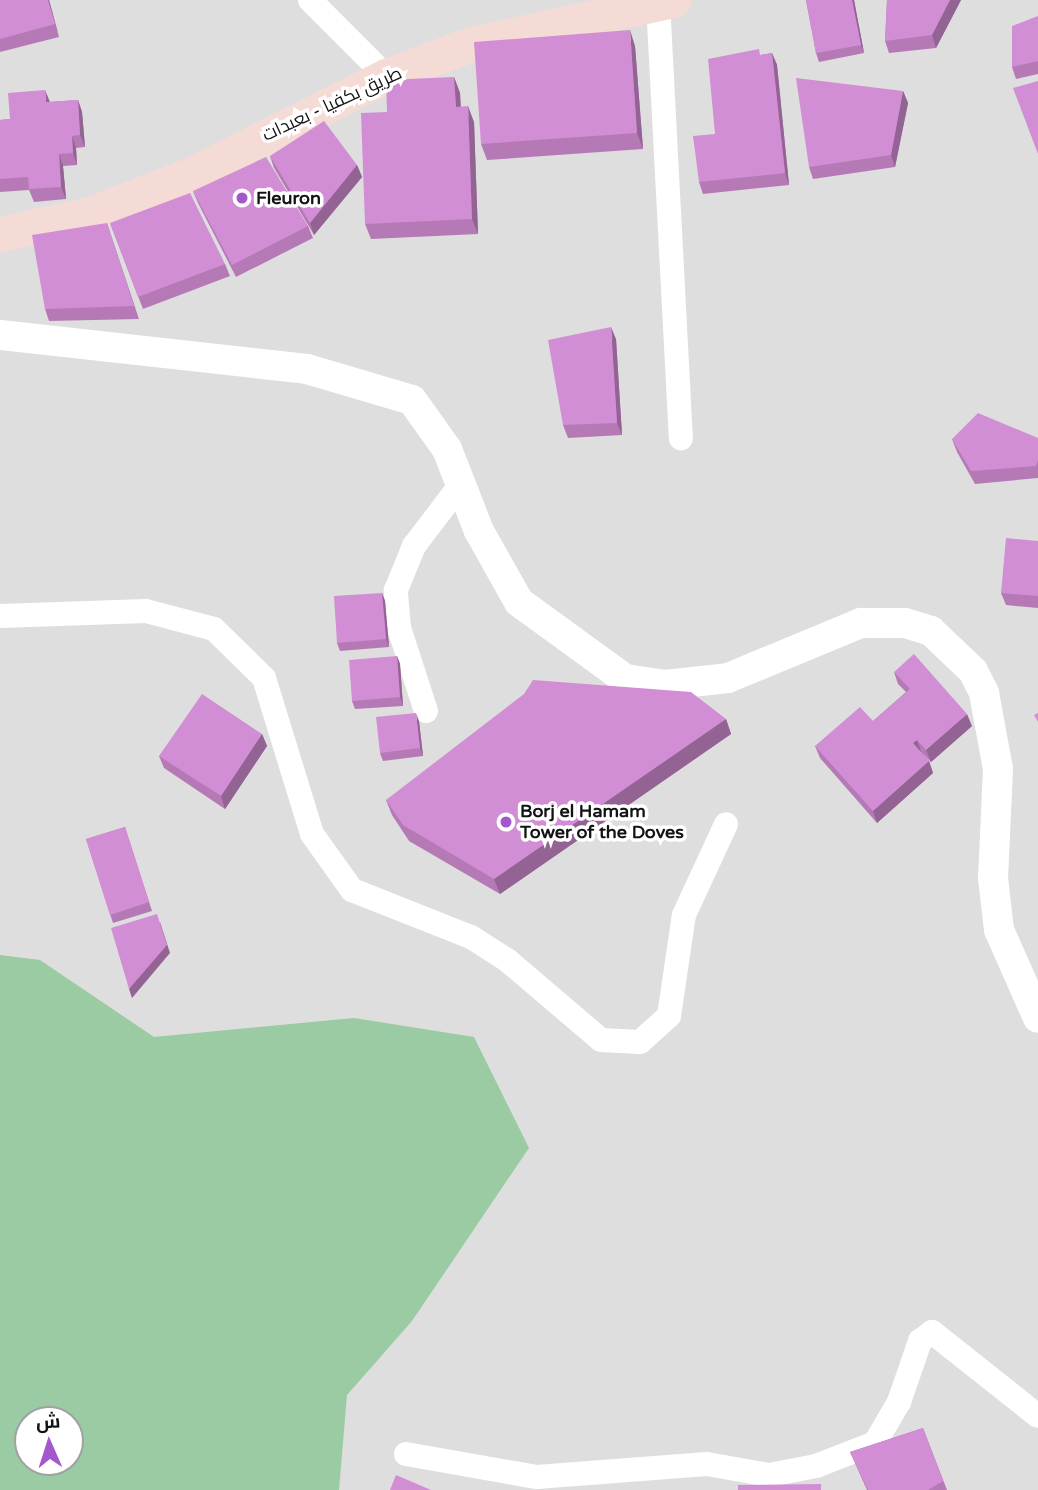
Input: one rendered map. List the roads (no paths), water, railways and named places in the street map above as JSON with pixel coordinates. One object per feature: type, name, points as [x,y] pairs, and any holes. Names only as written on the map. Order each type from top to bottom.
[{"type":"main road","name":"طريق بكفيا - بعبدات","points":[[0,233],[93,213],[192,174],[386,76],[471,44],[665,1]]},
{"type":"street","points":[[310,0],[386,76]]},
{"type":"street","points":[[665,1],[681,438]]},
{"type":"street","points":[[0,335],[307,369],[383,387],[412,400],[430,422],[519,603],[625,679],[665,685],[728,678],[861,623],[918,627],[955,652],[985,693],[995,732],[993,878],[999,930],[1038,1018]]},
{"type":"street","points":[[426,711],[399,628],[396,590],[414,546],[461,484]]},
{"type":"street","points":[[0,615],[146,611],[214,629],[264,678],[312,834],[352,890],[471,937],[508,960],[601,1040],[640,1042],[669,1016],[684,915],[726,824]]},
{"type":"street","points":[[406,1454],[537,1478],[707,1464],[769,1475],[816,1466],[875,1443],[899,1402],[920,1341],[932,1332],[1038,1416]]},
{"type":"place","name":"Fleuron","points":[[242,198]]},
{"type":"place","name":"Borj el Hamam Tower of the Doves","points":[[506,822]]}]
